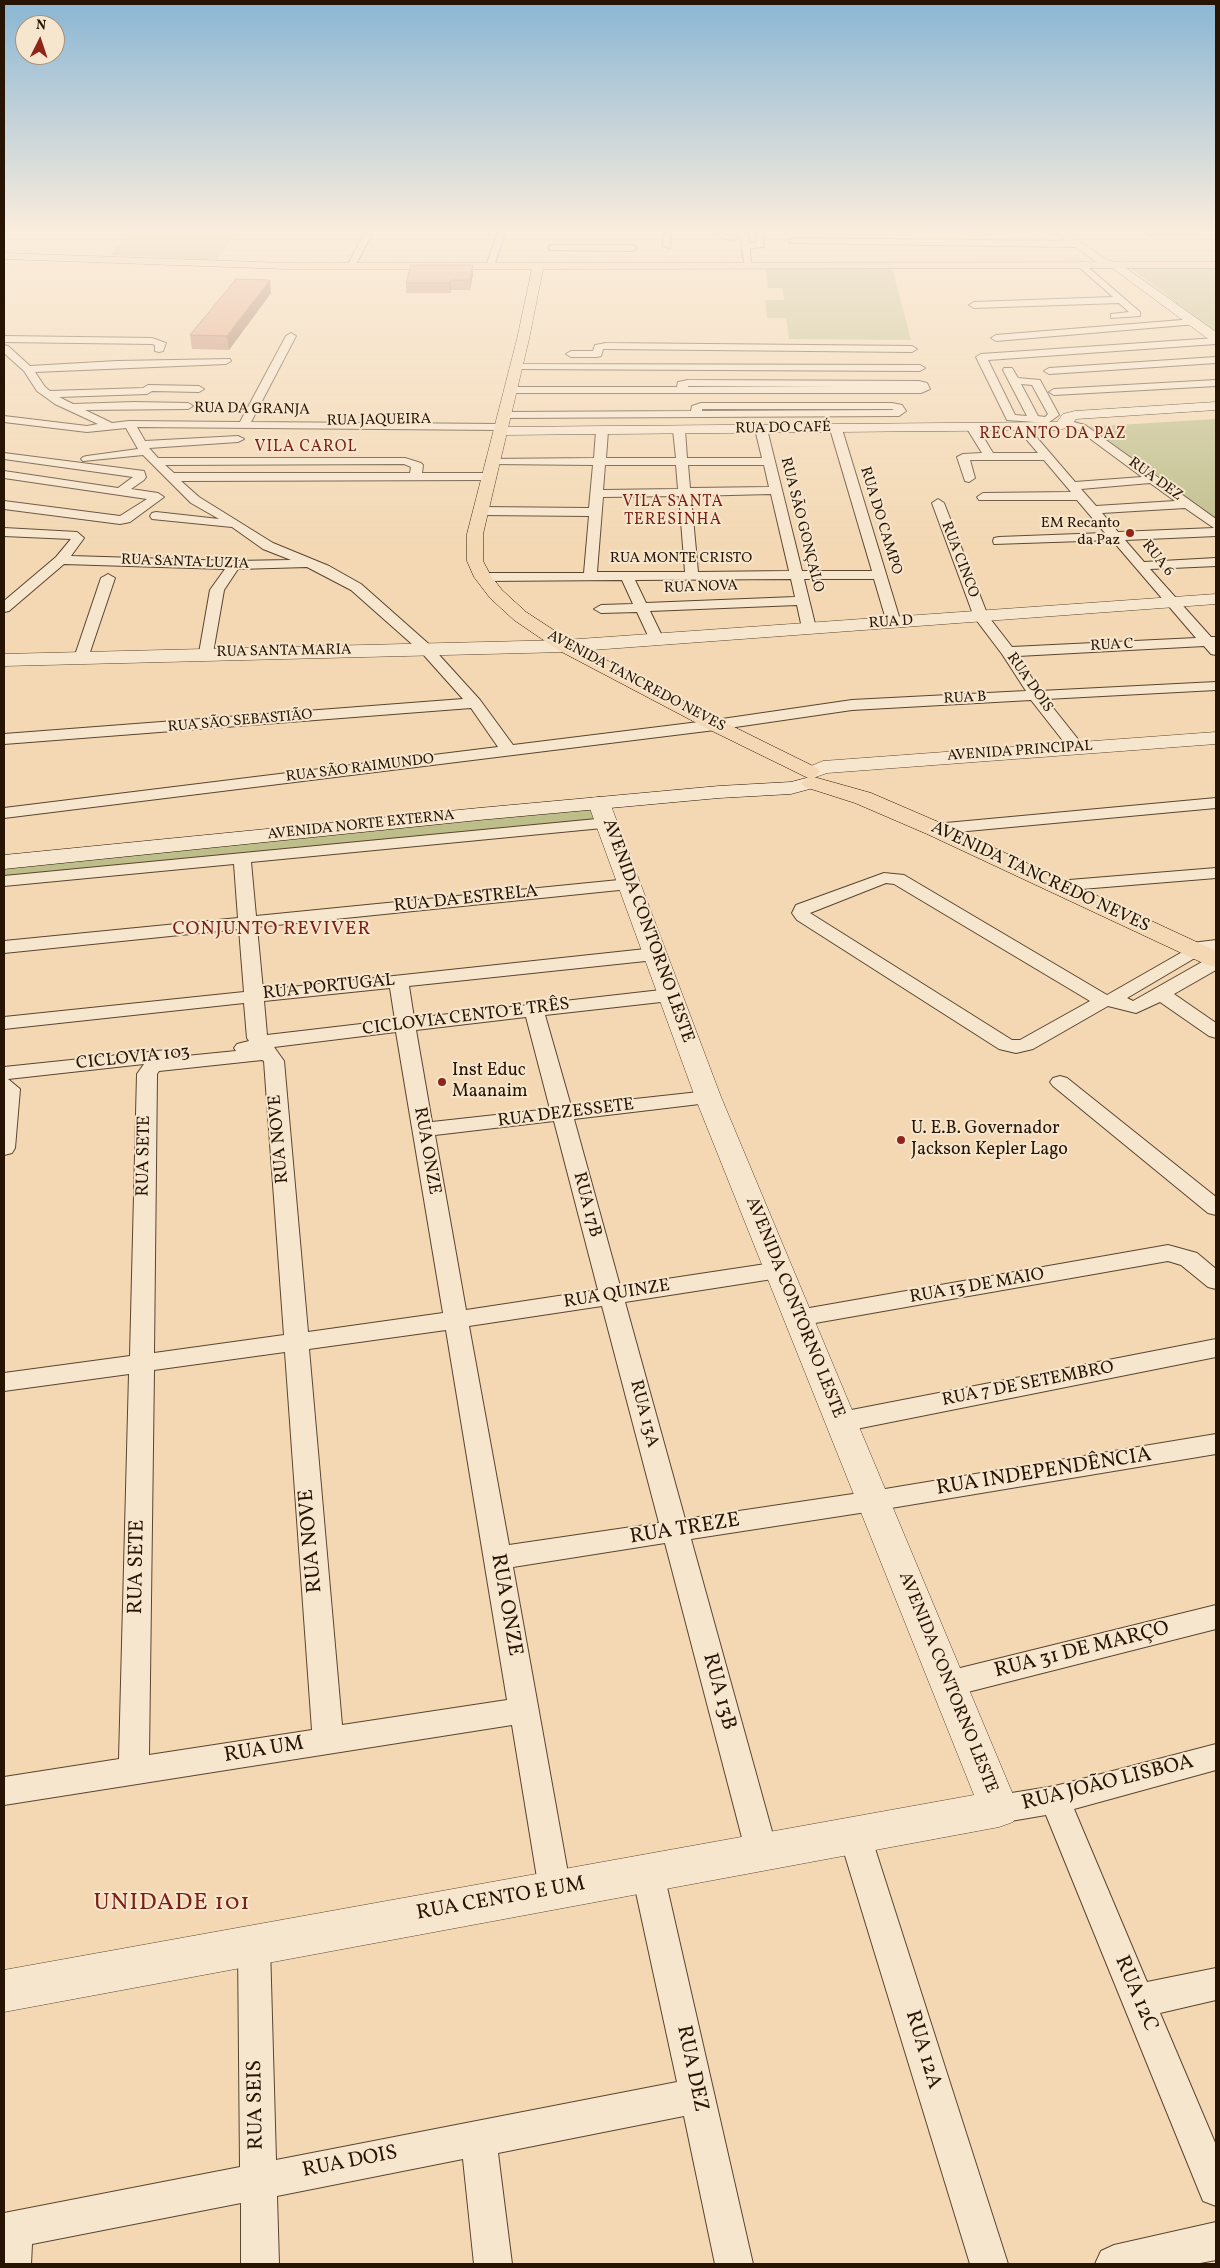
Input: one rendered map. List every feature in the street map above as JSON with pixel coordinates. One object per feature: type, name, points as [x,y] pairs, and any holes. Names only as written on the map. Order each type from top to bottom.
[{"type":"main road","name":"AVENIDA TANCREDO NEVES","points":[[525,340],[522,358],[510,390],[501,427],[475,536],[474,553],[483,577],[496,594],[520,616],[565,646],[744,739],[813,778],[935,829],[1207,953]]},
{"type":"street","points":[[66,340],[152,341],[161,343],[159,349]]},
{"type":"street","points":[[244,426],[289,340]]},
{"type":"street","points":[[1014,381],[1036,382],[1054,415],[1050,420],[1028,423],[1011,418],[981,357],[1206,340]]},
{"type":"street","points":[[557,354],[597,354],[599,347],[606,346],[911,346]]},
{"type":"street","points":[[4,348],[21,357],[48,394],[68,408],[108,425]]},
{"type":"street","points":[[1005,356],[1028,423],[1046,456],[1076,491]]},
{"type":"street","points":[[522,358],[680,368],[920,368],[919,364],[913,363],[696,361],[682,361],[680,368]]},
{"type":"street","points":[[1049,371],[1216,360]]},
{"type":"street","points":[[161,368],[226,361]]},
{"type":"street","points":[[28,369],[117,364],[212,373]]},
{"type":"street","points":[[124,424],[134,405],[148,390],[161,368]]},
{"type":"street","points":[[510,390],[683,390],[921,390],[925,389],[923,385],[919,384],[688,383],[682,384],[683,390]]},
{"type":"street","points":[[1054,392],[1216,383]]},
{"type":"street","points":[[48,394],[199,389]]},
{"type":"street","points":[[68,408],[134,405],[188,406]]},
{"type":"street","points":[[501,427],[697,414],[889,413],[901,411],[898,407],[892,406],[701,406],[696,408],[697,414]]},
{"type":"street","points":[[1066,423],[1068,417],[1075,415],[1216,406]]},
{"type":"street","name":"RUA DA GRANJA","points":[[4,420],[80,429],[124,424],[501,427]]},
{"type":"street","name":"RUA DO CAFÉ","points":[[501,427],[602,431],[972,427],[1028,423],[1058,426],[1066,423]]},
{"type":"street","name":"RUA DEZ","points":[[1066,423],[1081,427],[1216,524]]},
{"type":"street","name":"RUA SANTA LUZIA","points":[[124,424],[155,462],[195,500],[268,546],[310,563],[356,587],[426,649],[475,703],[509,751]]},
{"type":"street","name":"RUA JAQUEIRA","points":[[320,437],[501,427]]},
{"type":"street","points":[[972,427],[989,456]]},
{"type":"street","name":"RUA DO CAMPO","points":[[836,428],[894,623]]},
{"type":"street","name":"RUA SÃO GONÇALO","points":[[762,429],[809,628]]},
{"type":"street","points":[[679,430],[692,575]]},
{"type":"street","points":[[590,575],[602,431]]},
{"type":"street","points":[[73,462],[143,448],[251,439]]},
{"type":"street","points":[[73,462],[104,443]]},
{"type":"street","points":[[4,456],[73,462],[140,474],[140,477],[121,491]]},
{"type":"street","points":[[969,478],[963,457],[1046,456]]},
{"type":"street","points":[[155,462],[405,462],[416,465],[416,476]]},
{"type":"street","points":[[171,477],[416,476],[598,462],[769,462]]},
{"type":"street","points":[[4,475],[158,497],[123,520],[4,505]]},
{"type":"street","points":[[982,497],[1076,491],[1155,480]]},
{"type":"street","points":[[596,494],[776,490]]},
{"type":"street","name":"RUA 6","points":[[1076,491],[1172,603],[1213,644]]},
{"type":"street","name":"RUA CINCO","points":[[938,503],[981,617]]},
{"type":"street","points":[[1092,510],[1188,504]]},
{"type":"street","points":[[481,510],[594,512]]},
{"type":"street","points":[[156,516],[233,524]]},
{"type":"street","points":[[4,532],[73,535],[78,538],[61,560],[4,608]]},
{"type":"street","points":[[1000,541],[1216,532]]},
{"type":"street","name":"RUA SANTA LUZIA","points":[[61,560],[234,565],[310,563]]},
{"type":"street","points":[[1141,566],[1216,562]]},
{"type":"street","points":[[206,653],[217,590],[234,565]]},
{"type":"street","points":[[626,575],[657,640]]},
{"type":"street","name":"RUA MONTE CRISTO","points":[[483,577],[879,575]]},
{"type":"street","points":[[81,658],[108,578]]},
{"type":"street","name":"RUA D","points":[[565,646],[1216,600]]},
{"type":"street","name":"RUA NOVA","points":[[601,609],[803,601]]},
{"type":"street","name":"RUA DOIS","points":[[981,617],[1008,652],[1036,696],[1078,748]]},
{"type":"street","name":"RUA C","points":[[1008,652],[1213,644]]},
{"type":"street","name":"RUA SANTA MARIA","points":[[4,660],[206,653],[565,646]]},
{"type":"street","name":"RUA B","points":[[715,725],[852,705],[1216,686]]},
{"type":"street","name":"RUA SÃO SEBASTIÃO","points":[[4,739],[475,703]]},
{"type":"street","name":"RUA SÃO RAIMUNDO","points":[[4,813],[715,725]]},
{"type":"street","name":"AVENIDA PRINCIPAL","points":[[813,778],[1078,748],[1216,738]]},
{"type":"street","name":"AVENIDA NORTE EXTERNA","points":[[4,881],[242,858],[603,813],[813,778]]},
{"type":"street","points":[[935,829],[1216,803]]},
{"type":"street","name":"AVENIDA NORTE EXTERNA","points":[[4,862],[603,813]]},
{"type":"street","name":"AVENIDA CONTORNO LESTE","points":[[603,813],[708,1097],[999,1810]]},
{"type":"street","name":"RUA NOVE","points":[[242,858],[257,1038],[274,1061],[328,1741]]},
{"type":"street","points":[[1057,886],[1216,873]]},
{"type":"street","points":[[1207,953],[1119,995],[1110,1000],[1026,1045],[1016,1047],[1006,1045],[801,913],[802,910],[884,878],[898,879],[1110,1000],[1126,1006],[1136,1007],[1160,993],[1207,953]]},
{"type":"street","name":"RUA DA ESTRELA","points":[[4,946],[629,884]]},
{"type":"street","name":"RUA PORTUGAL","points":[[4,1023],[655,954]]},
{"type":"street","name":"RUA ONZE","points":[[399,981],[554,1890]]},
{"type":"street","points":[[1160,993],[1216,1032]]},
{"type":"street","name":"CICLOVIA CENTO E TRÊS","points":[[267,1050],[272,1040],[670,994]]},
{"type":"street","name":"RUA 17B","points":[[534,1010],[610,1296]]},
{"type":"street","name":"RUA SETE","points":[[134,1771],[146,1074],[153,1066],[262,1054],[267,1050]]},
{"type":"street","name":"CICLOVIA 103","points":[[4,1073],[267,1050]]},
{"type":"street","points":[[1060,1082],[1216,1208]]},
{"type":"street","points":[[4,1084],[10,1089],[4,1148]]},
{"type":"street","name":"RUA DEZESSETE","points":[[423,1130],[708,1097]]},
{"type":"street","name":"RUA 13 DE MAIO","points":[[798,1318],[1168,1252],[1189,1258],[1216,1281]]},
{"type":"street","name":"RUA QUINZE","points":[[456,1320],[779,1270]]},
{"type":"street","name":"RUA 13A","points":[[610,1296],[675,1531]]},
{"type":"street","points":[[4,1382],[456,1320]]},
{"type":"street","name":"RUA 7 DE SETEMBRO","points":[[841,1422],[1216,1348]]},
{"type":"street","name":"RUA INDEPENDÊNCIA","points":[[873,1501],[1216,1444]]},
{"type":"street","name":"RUA TREZE","points":[[497,1558],[873,1501]]},
{"type":"street","name":"RUA 13B","points":[[675,1531],[762,1853]]},
{"type":"street","name":"RUA 31 DE MARÇO","points":[[948,1684],[1216,1617]]},
{"type":"street","name":"RUA UM","points":[[4,1791],[524,1710]]},
{"type":"street","name":"RUA JOÃO LISBOA","points":[[999,1810],[1055,1800],[1216,1757]]},
{"type":"street","name":"RUA 12C","points":[[1055,1800],[1216,2188]]},
{"type":"street","name":"RUA CENTO E UM","points":[[4,1991],[999,1810]]},
{"type":"street","name":"RUA 12A","points":[[854,1836],[989,2264]]},
{"type":"street","name":"RUA DEZ","points":[[648,1874],[734,2264]]},
{"type":"street","name":"RUA SEIS","points":[[254,1946],[260,2264]]},
{"type":"street","points":[[1138,2001],[1216,1984]]},
{"type":"street","name":"RUA DOIS","points":[[9,2230],[697,2096]]},
{"type":"street","points":[[478,2138],[493,2264]]},
{"type":"street","points":[[9,2230],[12,2264]]},
{"type":"street","points":[[1114,2264],[1216,2241]]},
{"type":"green space","points":[[1216,419],[1216,522],[1085,427]]},
{"type":"green space","points":[[590,807],[594,820],[4,878],[4,866]]},
{"type":"place","name":"EM Recanto da Paz","points":[[1130,533]]},
{"type":"place","name":"Inst Educ Maanaim","points":[[442,1082]]},
{"type":"place","name":"U. E.B. Governador Jackson Kepler Lago","points":[[901,1140]]},
{"type":"district","name":"RECANTO DA PAZ","points":[[1053,435]]},
{"type":"district","name":"VILA CAROL","points":[[306,448]]},
{"type":"district","name":"VILA SANTA TERESINHA","points":[[673,512]]},
{"type":"district","name":"CONJUNTO REVIVER","points":[[272,931]]},
{"type":"district","name":"UNIDADE 101","points":[[172,1905]]}]
